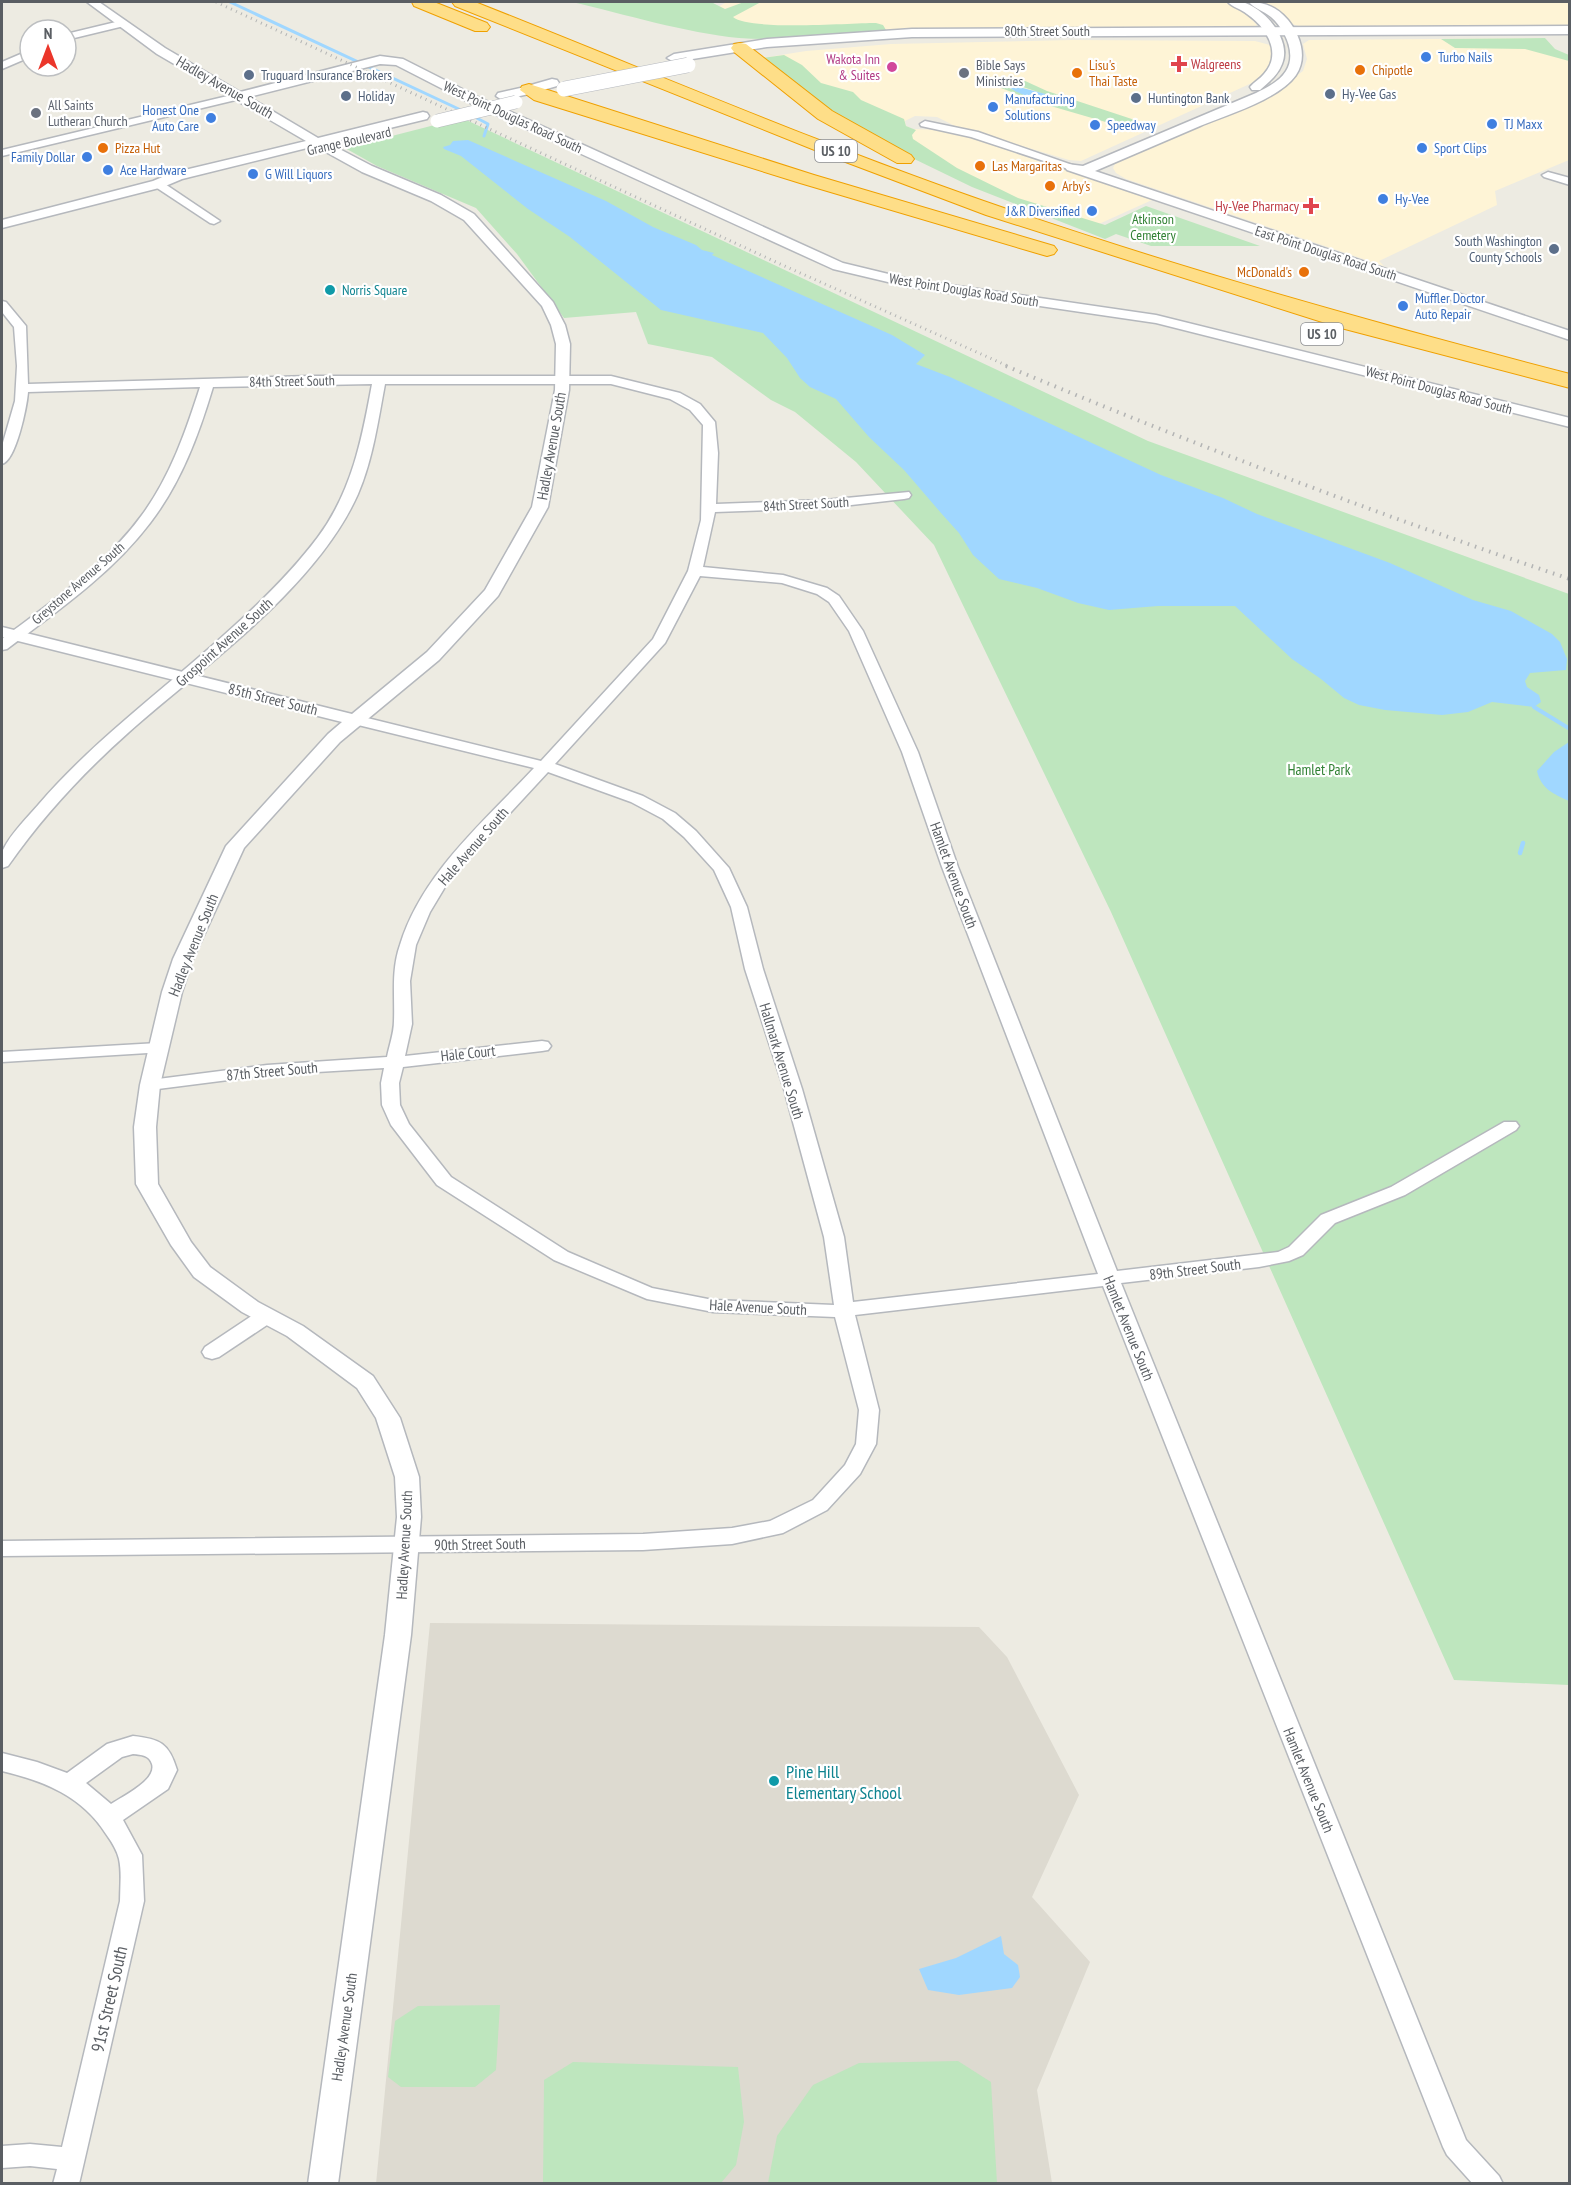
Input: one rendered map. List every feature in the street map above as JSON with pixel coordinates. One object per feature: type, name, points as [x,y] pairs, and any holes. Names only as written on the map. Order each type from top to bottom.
[{"type":"highway","name":"US 10","points":[[420,2],[794,154],[1071,256],[1243,312],[1421,362],[1569,399]]},
{"type":"highway","name":"US 10","points":[[461,2],[825,147],[993,211],[1349,323],[1569,381]]},
{"type":"highway","points":[[745,52],[825,115],[915,165],[1006,206],[1217,283]]},
{"type":"highway","points":[[540,92],[860,195],[1071,256]]},
{"type":"main road","name":"80th Street South","points":[[1290,34],[1569,30]]},
{"type":"main road","name":"80th Street South","points":[[540,92],[674,58],[963,38],[1272,34],[1569,36]]},
{"type":"main road","name":"80th Street South","points":[[540,92],[688,65],[745,52]]},
{"type":"street","name":"Hadley Avenue South","points":[[92,2],[161,51],[320,144],[368,169],[436,198],[474,222],[532,287],[554,316],[563,344],[563,379],[540,507],[492,591],[433,656],[334,738],[235,846],[183,959],[172,992],[150,1085],[144,1127],[147,1184],[182,1245],[202,1272],[250,1307],[295,1330],[365,1382],[388,1418],[407,1477],[409,1516],[398,1635],[323,2184]]},
{"type":"street","points":[[1078,169],[1256,87],[1272,74],[1278,64],[1278,54],[1272,34],[1259,15],[1233,2]]},
{"type":"street","points":[[1078,169],[1111,159],[1250,101],[1275,88],[1289,76],[1297,60],[1297,52],[1290,34],[1280,18],[1254,2]]},
{"type":"street","points":[[78,34],[120,24]]},
{"type":"street","points":[[2,66],[18,59]]},
{"type":"street","name":"West Point Douglas Road South","points":[[240,96],[391,60],[838,266],[909,283],[1178,323],[1569,423]]},
{"type":"street","name":"Grange Boulevard","points":[[2,224],[158,184],[191,181],[502,96],[540,92]]},
{"type":"street","name":"Grange Boulevard","points":[[320,144],[436,121],[540,92]]},
{"type":"street","points":[[4,150],[240,96]]},
{"type":"street","name":"East Point Douglas Road South","points":[[926,123],[974,134],[1569,336]]},
{"type":"street","points":[[1111,159],[1108,168],[1111,173],[1146,193]]},
{"type":"street","points":[[1548,175],[1569,182]]},
{"type":"street","points":[[158,184],[214,221]]},
{"type":"street","points":[[2,305],[20,326],[23,366],[22,388],[12,437],[2,460]]},
{"type":"street","name":"84th Street South","points":[[22,388],[379,380],[563,379]]},
{"type":"street","name":"Hale Avenue South","points":[[563,379],[623,382],[675,396],[695,407],[710,425],[708,520],[695,572],[660,640],[444,875],[422,912],[408,945],[401,981],[403,1024],[390,1083],[391,1105],[400,1125],[444,1180],[561,1256],[647,1293],[713,1306],[844,1310]]},
{"type":"street","name":"Grospoint Avenue South","points":[[2,863],[47,801],[233,637],[284,587],[308,559],[343,509],[368,448],[379,380]]},
{"type":"street","name":"Greystone Avenue South","points":[[6,638],[101,566],[135,533],[176,469],[208,383]]},
{"type":"street","name":"84th Street South","points":[[708,508],[825,504],[904,495]]},
{"type":"street","name":"Hamlet Avenue South","points":[[695,572],[783,579],[822,591],[834,599],[856,631],[910,752],[950,867],[1110,1280],[1456,2147],[1490,2184]]},
{"type":"street","name":"85th Street South","points":[[6,638],[184,678],[544,767]]},
{"type":"street","name":"Hallmark Avenue South","points":[[544,767],[560,770],[637,799],[669,816],[721,868],[739,907],[753,969],[793,1089],[834,1237],[844,1310],[869,1410],[866,1444],[858,1459]]},
{"type":"street","name":"Hale Court","points":[[395,1062],[542,1046]]},
{"type":"street","points":[[2,1057],[158,1048]]},
{"type":"street","name":"87th Street South","points":[[150,1085],[267,1070],[395,1062]]},
{"type":"street","name":"89th Street South","points":[[844,1310],[1110,1280],[1282,1257],[1296,1251],[1328,1219],[1398,1191],[1510,1126]]},
{"type":"street","points":[[212,1352],[266,1316]]},
{"type":"street","name":"90th Street South","points":[[2,1549],[643,1542],[732,1536],[775,1528],[820,1505],[853,1469],[858,1459]]},
{"type":"street","points":[[70,1784],[115,1750],[133,1745],[150,1747],[161,1756],[165,1770],[160,1783],[110,1817]]},
{"type":"street","name":"91st Street South","points":[[2,1762],[30,1768],[83,1791],[110,1817],[130,1856],[132,1901],[66,2184]]},
{"type":"street","points":[[2,2157],[30,2155],[72,2158]]},
{"type":"shaded area","points":[[727,2],[1225,2],[1246,14],[1257,25],[1253,28],[930,28],[776,38],[691,21]]},
{"type":"shaded area","points":[[1263,2],[1569,2],[1569,28],[1302,27],[1292,24]]},
{"type":"shaded area","points":[[1545,38],[1551,50],[1569,55],[1569,160],[1495,191],[1497,205],[1379,261],[1384,266],[1126,179],[1116,173],[1113,168],[1116,162],[1277,90],[1303,71],[1307,59],[1303,44],[1309,40]]},
{"type":"shaded area","points":[[1072,40],[1255,41],[1270,45],[1273,52],[1271,66],[1254,82],[1081,161],[1069,160],[955,126],[937,117],[915,116],[905,121],[906,126],[913,129],[943,130],[966,136],[1152,200],[1090,228],[956,173],[762,58],[806,51],[891,44]]},
{"type":"shaded area","points":[[430,1623],[979,1627],[1007,1657],[1079,1795],[1032,1897],[1090,1962],[1037,2090],[1052,2183],[376,2184]]},
{"type":"green space","points":[[572,2],[714,2],[725,9],[744,2],[761,2],[733,17],[759,24],[779,25],[876,23],[883,25],[886,30],[794,38],[739,38],[677,28]]},
{"type":"green space","points":[[1545,38],[1555,49],[1569,55],[1569,61],[1525,49],[1455,48],[1441,39]]},
{"type":"green space","name":"Atkinson Cemetery","points":[[784,55],[802,65],[821,83],[853,92],[861,100],[904,119],[906,126],[916,130],[912,135],[913,139],[957,168],[1018,198],[1105,225],[1146,206],[1260,246],[1151,246],[1116,234],[1105,239],[972,187],[845,123],[762,58]]},
{"type":"green space","points":[[1011,79],[1023,80],[1047,91],[1153,126],[1140,132],[1037,102],[996,86]],"holes":[[[1010,86],[1023,87],[1071,103],[1065,105],[1050,103],[1009,88]]]},
{"type":"green space","name":"Hamlet Park","points":[[462,118],[1148,441],[1569,594],[1569,1685],[1454,1680],[1111,912],[934,545],[856,462],[795,412],[771,400],[712,357],[648,344],[636,312],[564,318],[517,254],[476,208],[377,166],[345,148]]},
{"type":"green space","points":[[500,2005],[496,2070],[475,2087],[401,2087],[388,2077],[395,2021],[418,2006]]},
{"type":"green space","points":[[958,2061],[991,2082],[997,2183],[768,2183],[777,2136],[813,2085],[859,2063]]},
{"type":"green space","points":[[573,2062],[738,2067],[744,2122],[736,2165],[721,2183],[543,2183],[544,2080]]},
{"type":"water","points":[[1015,86],[1061,98],[1071,104],[1058,105],[1040,100],[1010,88]]},
{"type":"water","points":[[468,140],[606,201],[653,227],[696,245],[702,250],[714,253],[712,255],[892,335],[925,355],[916,364],[950,377],[1161,475],[1223,498],[1257,514],[1390,563],[1473,600],[1511,611],[1552,634],[1560,642],[1567,659],[1566,670],[1530,673],[1525,681],[1527,687],[1539,695],[1541,702],[1534,707],[1492,702],[1468,712],[1442,715],[1385,710],[1359,705],[1344,698],[1292,659],[1235,606],[1158,606],[1109,610],[999,579],[973,555],[959,533],[904,470],[869,437],[836,399],[810,387],[800,378],[787,358],[763,333],[661,310],[570,237],[528,209],[461,156],[443,147],[450,145],[453,141]]},
{"type":"water","points":[[1569,742],[1569,801],[1545,787],[1537,771],[1554,752]]},
{"type":"water","points":[[1001,1936],[1004,1954],[1018,1965],[1020,1977],[1012,1988],[959,1995],[928,1990],[919,1969],[956,1958]]},
{"type":"waterway","points":[[230,2],[463,111]]},
{"type":"waterway","points":[[473,116],[488,124],[484,136]]},
{"type":"waterway","points":[[1534,707],[1570,729]]},
{"type":"waterway","points":[[1520,853],[1523,843]]},
{"type":"railway","points":[[216,2],[778,263],[1010,367]]},
{"type":"railway","points":[[1006,366],[1286,478],[1570,579]]},
{"type":"place","name":"Turbo Nails","points":[[1426,57]]},
{"type":"place","name":"Walgreens","points":[[1179,64]]},
{"type":"place","name":"Wakota Inn & Suites","points":[[892,67]]},
{"type":"place","name":"Chipotle","points":[[1360,70]]},
{"type":"place","name":"Bible Says Ministries","points":[[964,73]]},
{"type":"place","name":"Lisu's Thai Taste","points":[[1077,73]]},
{"type":"place","name":"Truguard Insurance Brokers","points":[[249,75]]},
{"type":"place","name":"Hy-Vee Gas","points":[[1330,94]]},
{"type":"place","name":"Holiday","points":[[346,96]]},
{"type":"place","name":"Huntington Bank","points":[[1136,98]]},
{"type":"place","name":"Manufacturing Solutions","points":[[993,107]]},
{"type":"place","name":"All Saints Lutheran Church","points":[[36,113]]},
{"type":"place","name":"Honest One Auto Care","points":[[211,118]]},
{"type":"place","name":"TJ Maxx","points":[[1492,124]]},
{"type":"place","name":"Speedway","points":[[1095,125]]},
{"type":"place","name":"Pizza Hut","points":[[103,148]]},
{"type":"place","name":"Sport Clips","points":[[1422,148]]},
{"type":"place","name":"Family Dollar","points":[[87,157]]},
{"type":"place","name":"Las Margaritas","points":[[980,166]]},
{"type":"place","name":"Ace Hardware","points":[[108,170]]},
{"type":"place","name":"G Will Liquors","points":[[253,174]]},
{"type":"place","name":"Arby's","points":[[1050,186]]},
{"type":"place","name":"Hy-Vee","points":[[1383,199]]},
{"type":"place","name":"Hy-Vee Pharmacy","points":[[1311,206]]},
{"type":"place","name":"J&R Diversified","points":[[1092,211]]},
{"type":"place","name":"South Washington County Schools","points":[[1554,249]]},
{"type":"place","name":"McDonald's","points":[[1304,272]]},
{"type":"place","name":"Norris Square","points":[[330,290]]},
{"type":"place","name":"Muffler Doctor Auto Repair","points":[[1403,306]]},
{"type":"place","name":"Pine Hill Elementary School","points":[[774,1781]]}]
